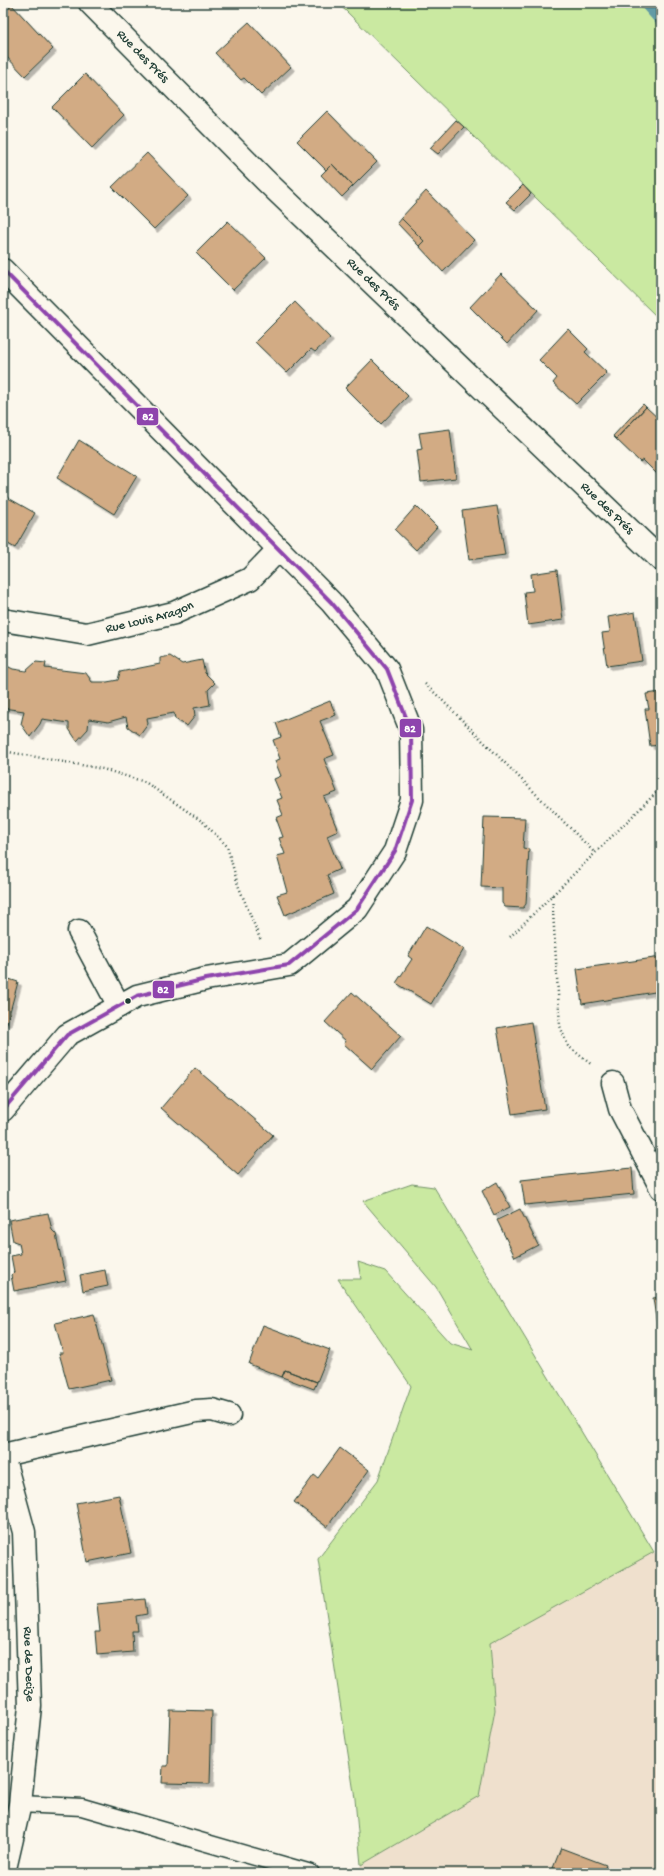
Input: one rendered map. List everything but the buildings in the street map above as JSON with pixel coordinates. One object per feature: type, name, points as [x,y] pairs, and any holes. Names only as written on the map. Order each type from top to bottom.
[{"type":"street","name":"Rue des Prés","points":[[90,3],[265,180],[661,560]]},
{"type":"street","points":[[3,270],[331,602],[387,669],[411,730],[412,800],[396,852],[357,909],[289,965],[206,980],[136,996],[67,1035],[3,1110]]},
{"type":"street","name":"Rue Louis Aragon","points":[[3,620],[87,634],[174,613],[250,579],[279,549]]},
{"type":"street","points":[[79,931],[118,1006]]},
{"type":"street","points":[[613,1083],[620,1109],[661,1188]]},
{"type":"street","points":[[3,1456],[196,1411],[212,1410],[229,1415]]},
{"type":"street","name":"Rue de Decize","points":[[3,1456],[24,1532],[30,1706],[20,1804],[4,1873]]},
{"type":"street","points":[[3,1520],[24,1532]]},
{"type":"lane","points":[[20,1804],[82,1807],[311,1873]]},
{"type":"path","points":[[396,690],[414,684],[423,683],[436,694],[594,853]]},
{"type":"path","points":[[3,751],[103,769],[145,782],[203,822],[228,846],[238,885],[254,925],[274,968]]},
{"type":"path","points":[[510,937],[661,788]]},
{"type":"path","points":[[552,895],[560,1026],[568,1046],[613,1083]]},
{"type":"shaded area","points":[[654,1552],[661,1561],[661,1873],[358,1873],[361,1865],[479,1796],[495,1710],[490,1643]]},
{"type":"green space","points":[[337,3],[661,3],[661,321],[346,11]]},
{"type":"green space","points":[[412,1184],[434,1187],[654,1552],[490,1643],[495,1710],[479,1796],[361,1865],[355,1799],[318,1559],[378,1480],[411,1386],[338,1279],[361,1279],[358,1262],[385,1271],[450,1343],[473,1350],[436,1287],[363,1201]]},
{"type":"waterway","points":[[644,3],[661,22]]},
{"type":"transit line","name":"82","points":[[3,270],[331,602],[387,669],[411,730],[412,800],[395,851],[357,909],[289,965],[206,979],[137,996],[67,1035],[3,1110]]}]
